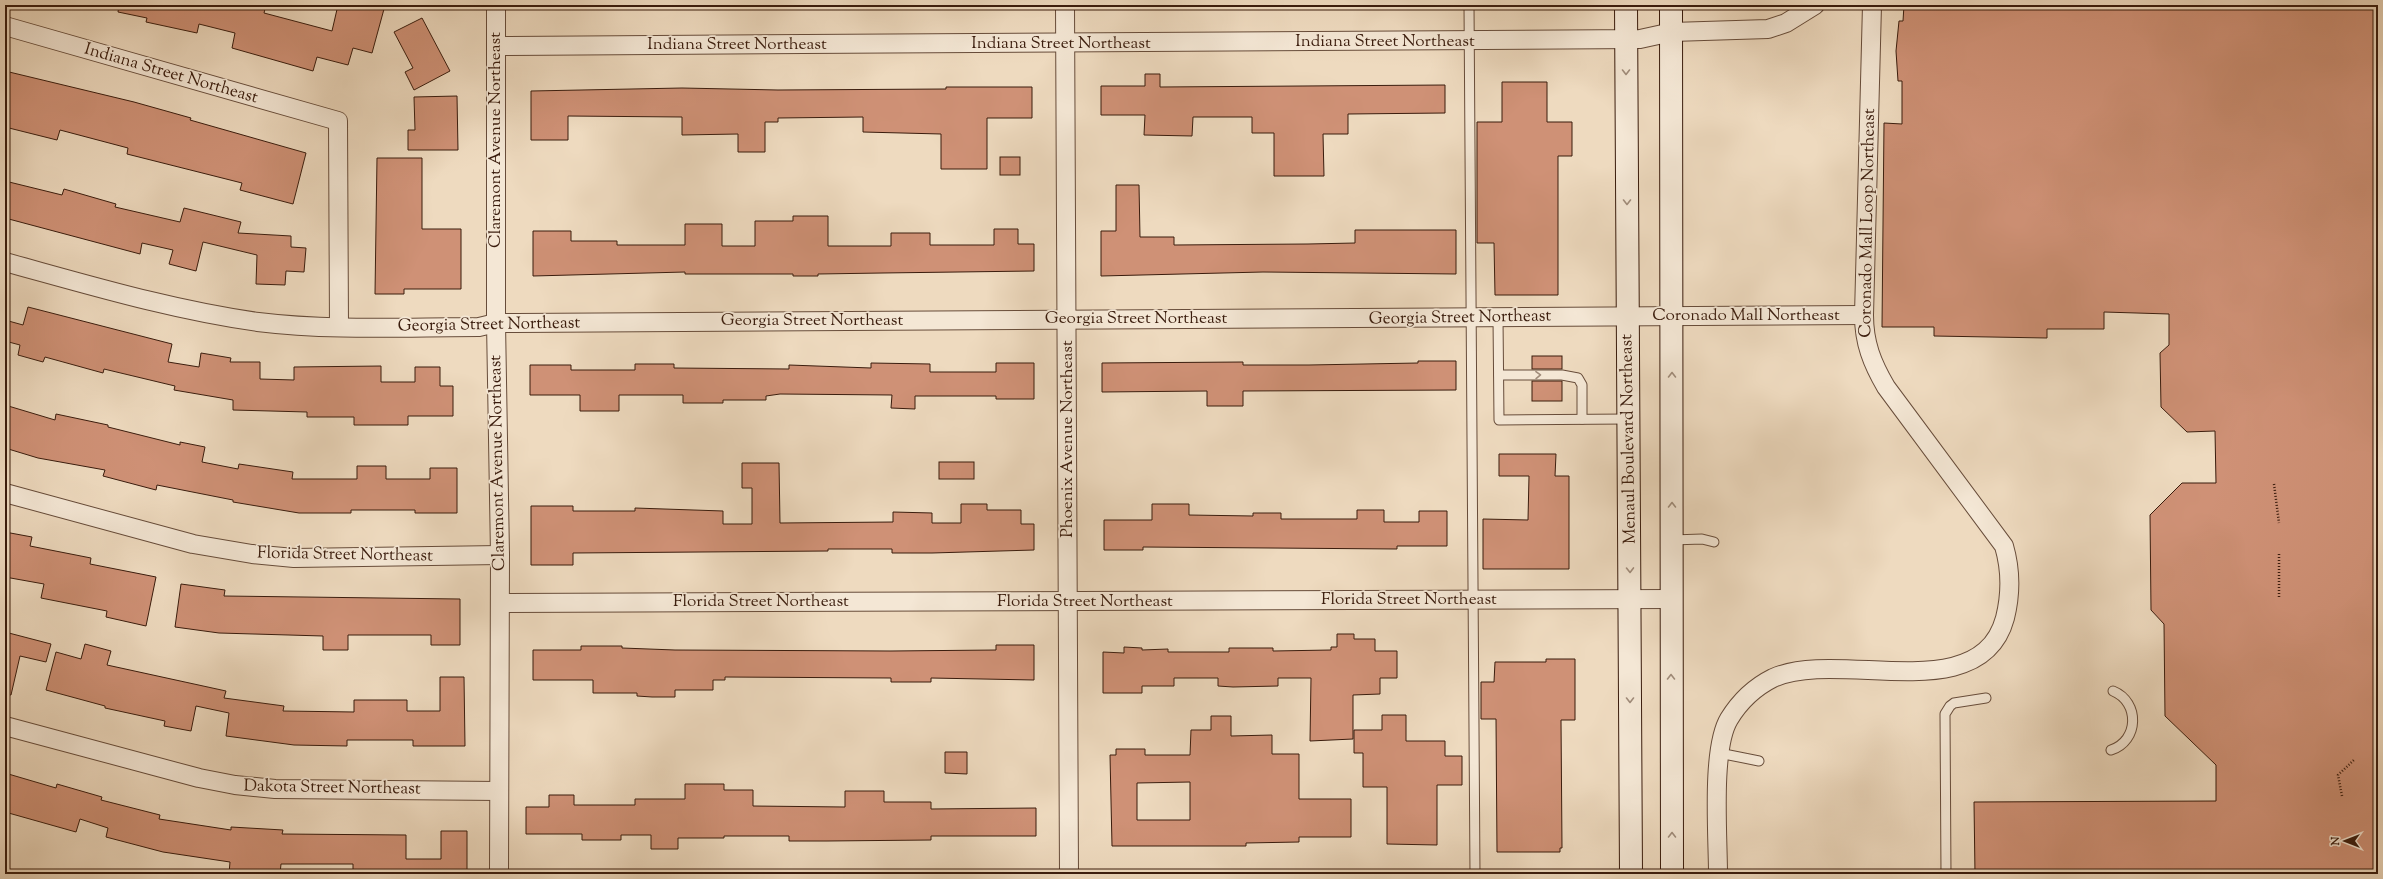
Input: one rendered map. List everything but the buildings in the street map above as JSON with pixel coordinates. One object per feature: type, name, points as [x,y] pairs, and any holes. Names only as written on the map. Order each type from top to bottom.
[{"type":"main road","name":"Menaul Boulevard Northeast","points":[[1626,5],[1631,874]]},
{"type":"main road","points":[[1671,5],[1673,316],[1671,599],[1672,874]]},
{"type":"street","name":"Claremont Avenue Northeast","points":[[496,5],[496,323],[500,556],[499,874]]},
{"type":"street","name":"Phoenix Avenue Northeast","points":[[1065,5],[1069,602],[1069,874]]},
{"type":"street","points":[[1626,39],[1650,38],[1672,32],[1768,29],[1786,23],[1815,5]]},
{"type":"street","name":"Coronado Mall Loop Northeast","points":[[1718,874],[1719,753],[1724,730],[1736,708],[1757,687],[1774,678],[1806,670],[1926,670],[1969,663],[1990,648],[2003,625],[2010,595],[2010,578],[2004,546],[1906,415],[1880,377],[1867,348],[1864,315],[1872,5]]},
{"type":"street","name":"Indiana Street Northeast","points":[[5,26],[338,121],[339,327]]},
{"type":"street","name":"Indiana Street Northeast","points":[[496,46],[1469,42],[1626,39]]},
{"type":"street","name":"Georgia Street Northeast","points":[[5,262],[159,304],[258,322],[339,327],[479,327],[496,323],[1067,319],[1471,319],[1627,316]]},
{"type":"street","name":"Coronado Mall Northeast","points":[[1627,316],[1864,315]]},
{"type":"street","name":"Florida Street Northeast","points":[[5,493],[193,544],[252,554],[294,558],[500,556]]},
{"type":"street","name":"Florida Street Northeast","points":[[500,602],[1069,602],[1671,599]]},
{"type":"street","name":"Dakota Street Northeast","points":[[5,726],[199,778],[235,786],[275,789],[499,791]]},
{"type":"lane","points":[[1469,5],[1475,874]]},
{"type":"lane","points":[[1498,318],[1499,420],[1628,418]]},
{"type":"lane","points":[[1499,375],[1562,375],[1578,378],[1582,385],[1582,419]]},
{"type":"lane","points":[[1672,540],[1702,539],[1714,542]]},
{"type":"lane","points":[[2111,750],[2125,742],[2129,736],[2133,717],[2128,700],[2114,691]]},
{"type":"lane","points":[[1946,874],[1945,714],[1954,703],[1986,698]]},
{"type":"lane","points":[[1719,753],[1759,761]]},
{"type":"path","points":[[2274,484],[2280,523]]},
{"type":"path","points":[[2279,597],[2280,554]]},
{"type":"path","points":[[2342,796],[2338,775],[2355,759]]}]
